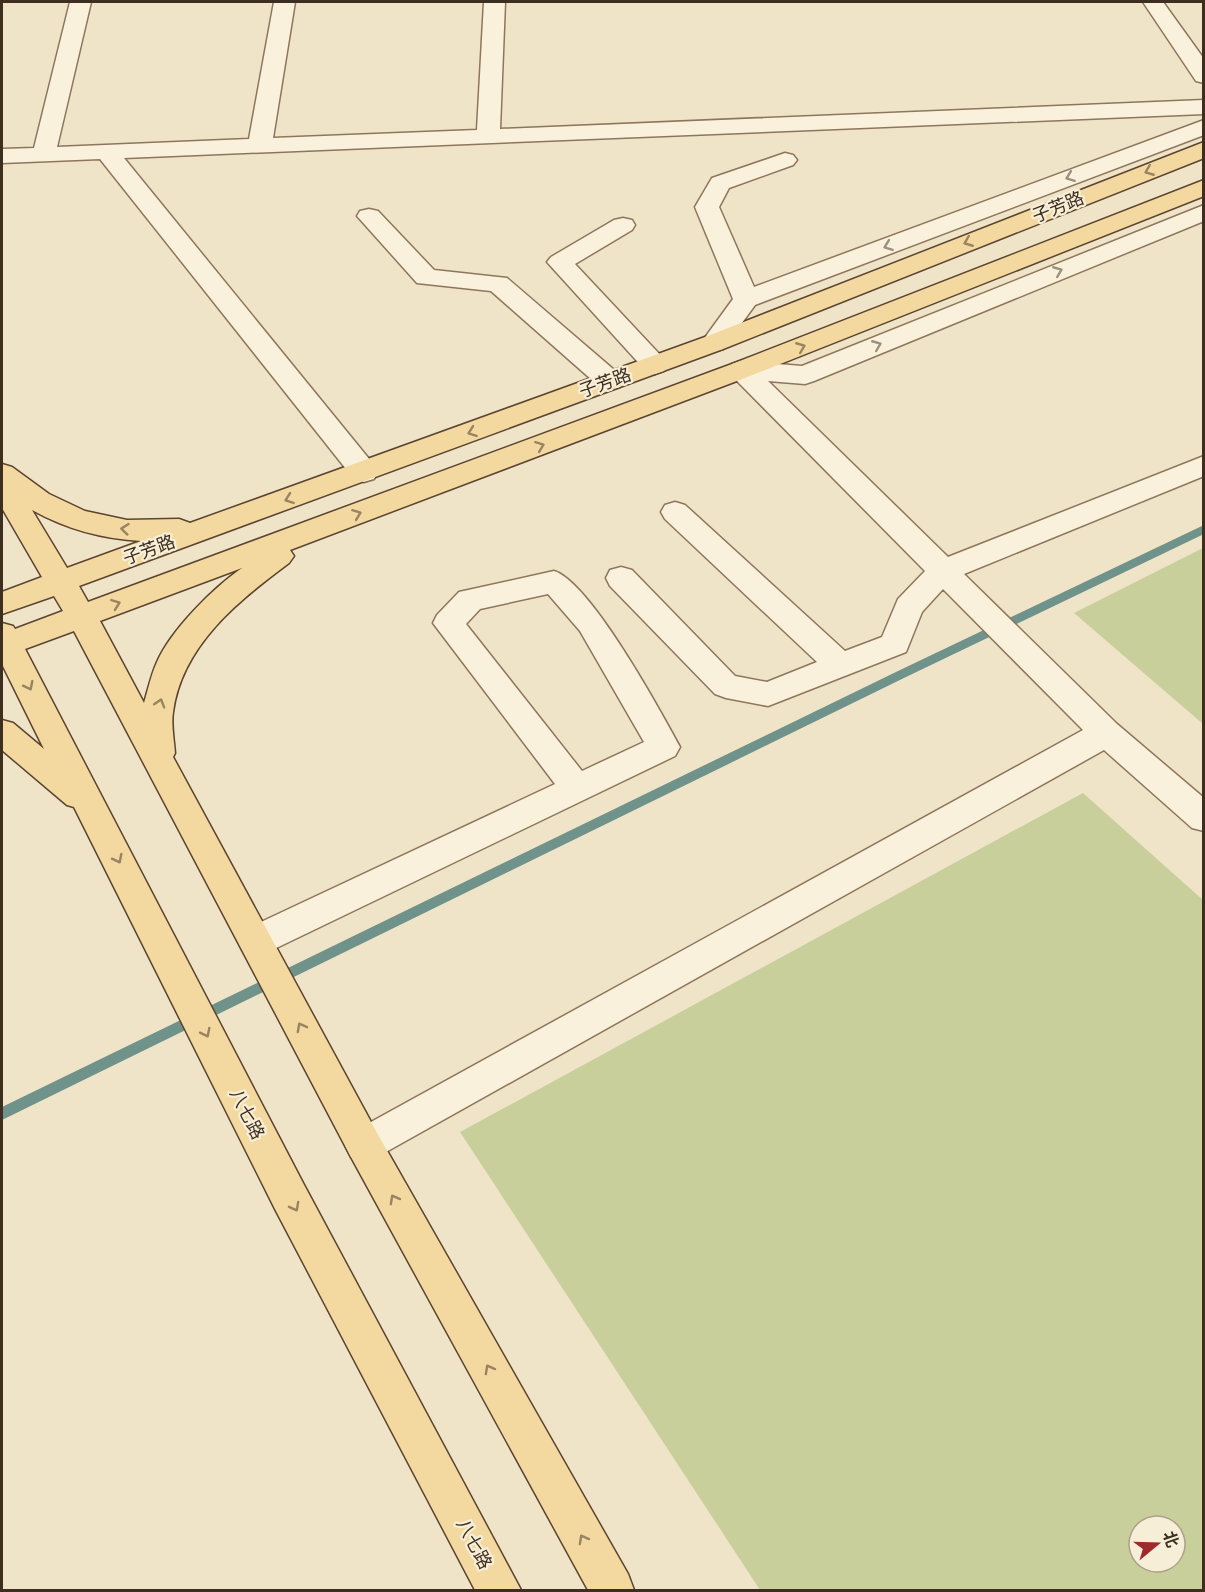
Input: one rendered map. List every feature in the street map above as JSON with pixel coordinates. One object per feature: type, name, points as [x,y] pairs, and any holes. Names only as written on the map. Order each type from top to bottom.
[{"type":"main road","name":"子芳路","points":[[2,603],[714,343],[1203,149]]},
{"type":"main road","points":[[4,641],[82,617],[741,370],[1203,187]]},
{"type":"main road","points":[[2,474],[43,504],[72,518],[111,528],[139,531],[175,530],[225,522]]},
{"type":"main road","points":[[2,486],[82,617],[364,1145],[612,1590]]},
{"type":"main road","points":[[160,761],[157,712],[172,663],[199,626],[231,591],[316,529]]},
{"type":"main road","name":"八七路","points":[[4,641],[289,1196],[499,1590]]},
{"type":"main road","points":[[2,732],[90,806]]},
{"type":"street","points":[[44,154],[80,2]]},
{"type":"street","points":[[260,145],[284,2]]},
{"type":"street","points":[[488,135],[494,2]]},
{"type":"street","points":[[1152,2],[1203,76]]},
{"type":"street","points":[[2,156],[1203,107]]},
{"type":"street","points":[[714,343],[746,299],[1203,127]]},
{"type":"street","points":[[106,151],[364,472]]},
{"type":"street","points":[[746,299],[707,207],[720,183],[785,160]]},
{"type":"street","points":[[741,370],[805,375],[1203,212]]},
{"type":"street","points":[[369,216],[426,277],[498,284],[610,381]]},
{"type":"street","points":[[623,225],[560,262],[656,364]]},
{"type":"street","points":[[741,370],[1106,733],[1203,818]]},
{"type":"street","points":[[621,578],[726,686],[768,694],[895,644],[909,607],[943,571],[1203,465]]},
{"type":"street","points":[[675,512],[840,665]]},
{"type":"street","points":[[256,941],[577,789],[664,747],[591,623],[554,582],[470,600],[448,623],[577,789]]},
{"type":"street","points":[[364,1145],[1106,733]]},
{"type":"green space","points":[[1203,548],[1203,724],[1074,613]]},
{"type":"green space","points":[[1083,793],[1203,900],[1203,1590],[760,1590],[460,1132]]},
{"type":"waterway","points":[[2,1114],[1204,529]]}]
